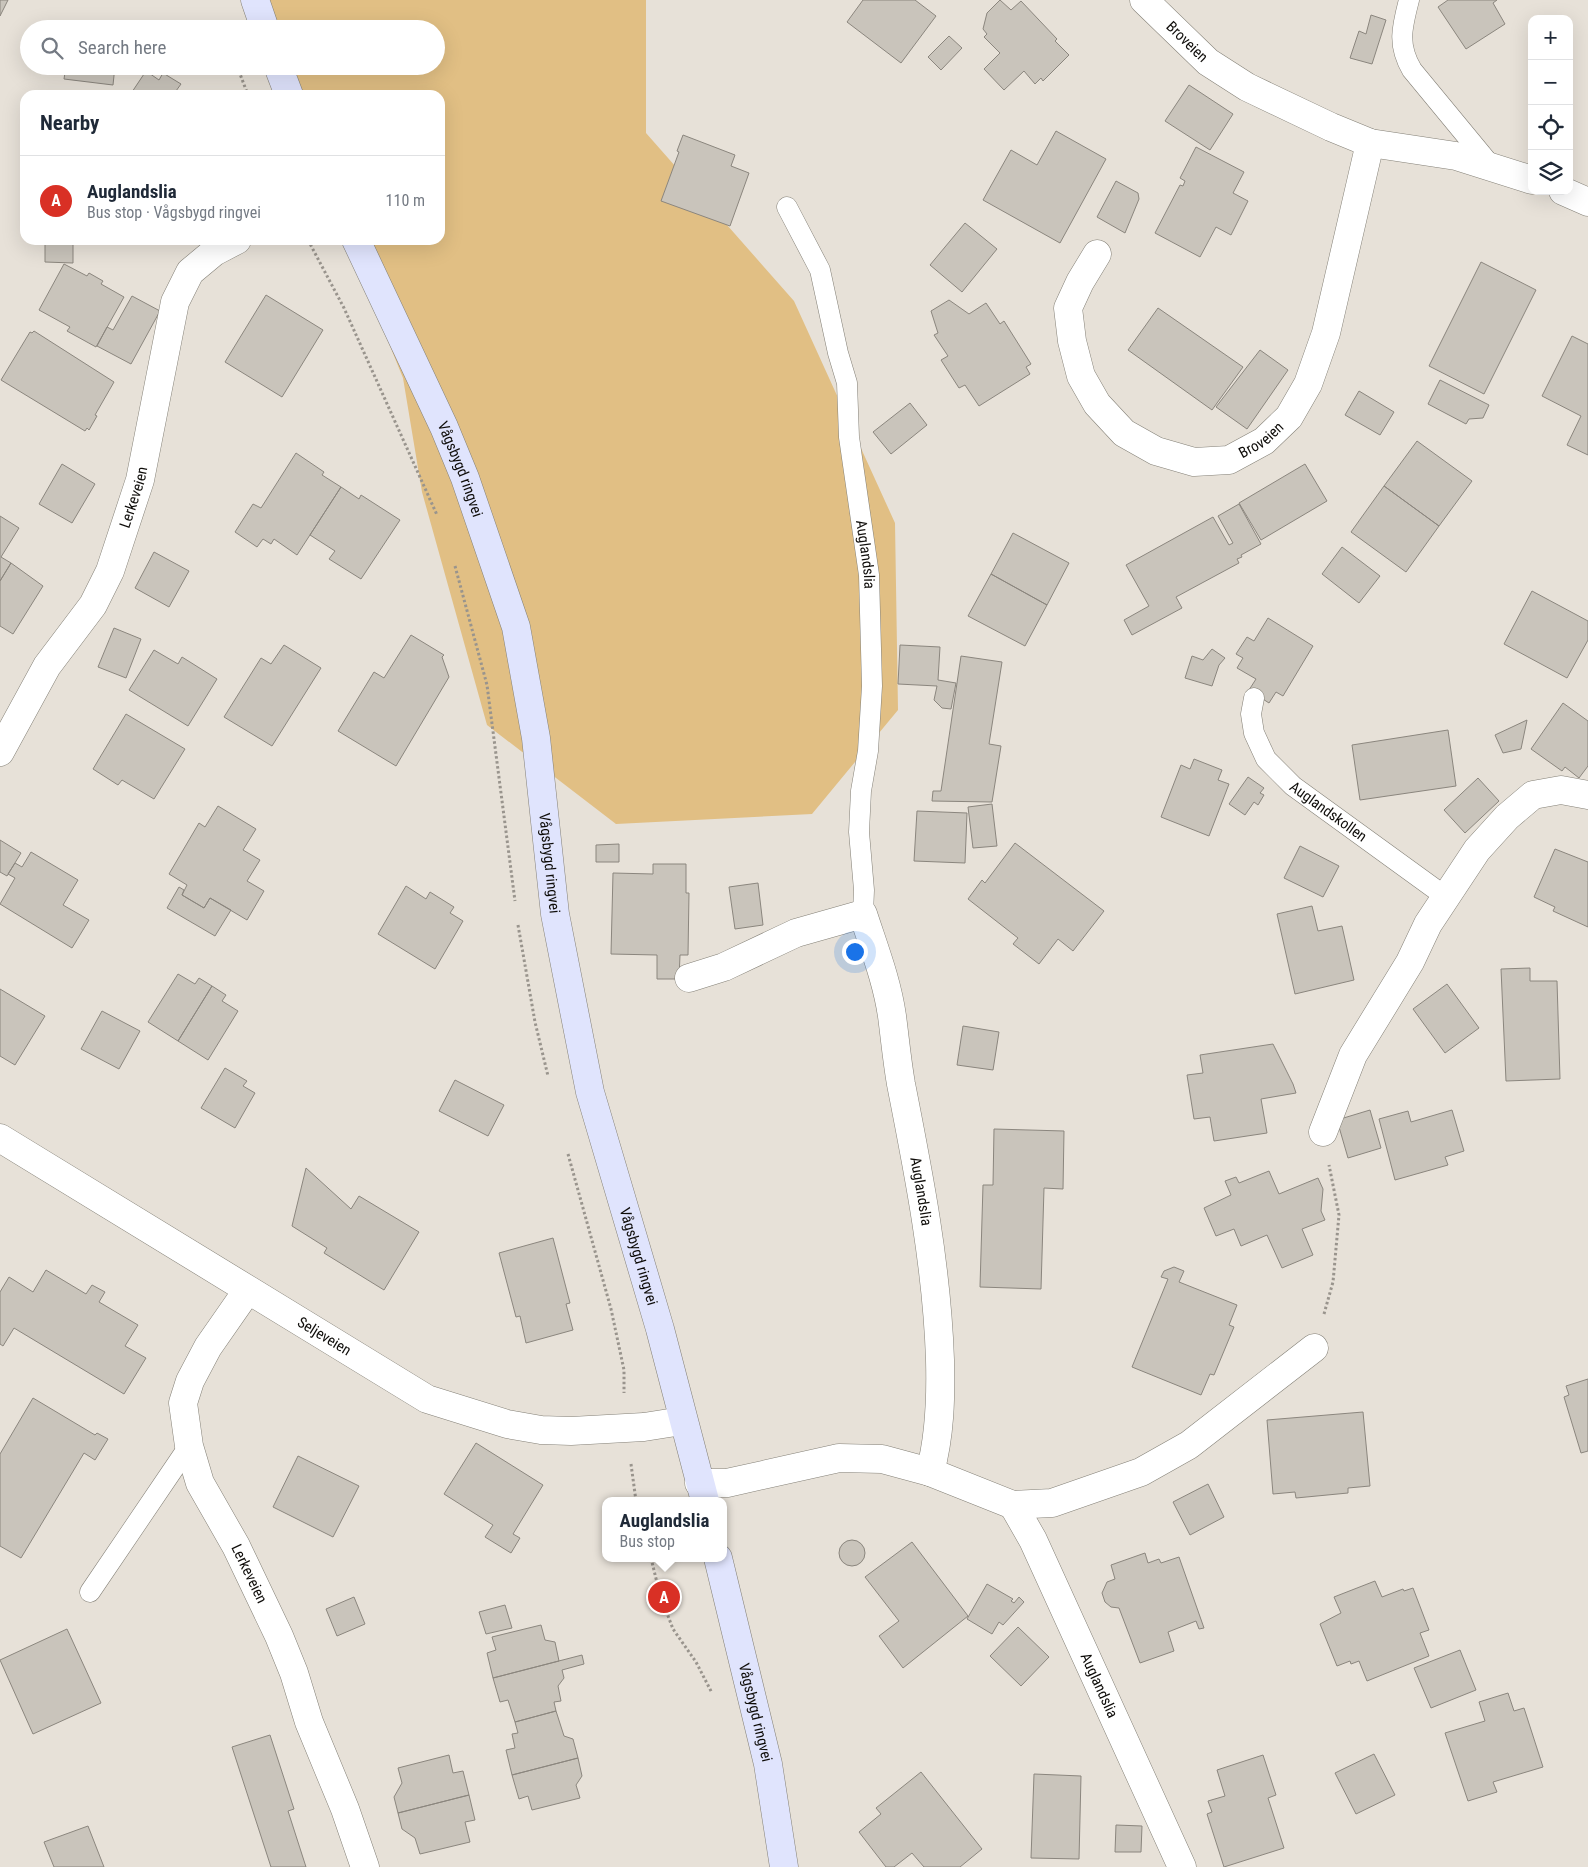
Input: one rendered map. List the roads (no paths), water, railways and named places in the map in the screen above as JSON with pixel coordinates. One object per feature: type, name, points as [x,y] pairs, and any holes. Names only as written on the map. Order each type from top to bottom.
[{"type":"street","points":[[255,0],[262,20]]},
{"type":"street","name":"Broveien","points":[[1144,0],[1208,62],[1247,87],[1370,143],[1456,156],[1528,179]]},
{"type":"street","points":[[281,75],[287,90]]},
{"type":"street","name":"Broveien","points":[[1098,254],[1068,308],[1072,342],[1081,376],[1098,404],[1124,433],[1156,451],[1194,462],[1229,460],[1264,441],[1289,417],[1308,384],[1326,333],[1370,143]]},
{"type":"street","points":[[1572,195],[1588,202]]},
{"type":"street","name":"Lerkeveien","points":[[0,752],[47,666],[93,605],[110,572],[140,480],[175,302],[190,272],[214,252],[228,245]]},
{"type":"street","name":"Vågsbygd ringvei","points":[[358,245],[455,452],[484,528],[516,627],[536,738],[555,914],[590,1092],[660,1329],[682,1422],[702,1492]]},
{"type":"street","points":[[1323,1132],[1353,1055],[1410,962],[1428,924],[1477,850],[1507,817],[1533,795],[1561,790],[1588,794]]},
{"type":"street","points":[[689,978],[724,966],[796,933],[863,914]]},
{"type":"street","name":"Auglandslia","points":[[863,914],[883,975],[892,1016],[898,1066],[915,1153],[933,1270],[939,1331],[941,1400],[935,1454],[930,1472]]},
{"type":"street","name":"Seljeveien","points":[[0,1138],[247,1291],[427,1399],[507,1424],[541,1430],[571,1432],[682,1422]]},
{"type":"street","name":"Lerkeveien","points":[[247,1291],[208,1347],[190,1382],[182,1403],[189,1446],[200,1483],[236,1546],[279,1636],[294,1673],[309,1722],[345,1809],[365,1867]]},
{"type":"street","points":[[702,1492],[727,1483],[839,1458],[882,1459],[930,1472],[1013,1505],[1052,1503],[1141,1472],[1189,1445],[1314,1348]]},
{"type":"street","name":"Auglandslia","points":[[1013,1505],[1033,1540],[1066,1610],[1182,1867]]},
{"type":"street","name":"Vågsbygd ringvei","points":[[719,1562],[768,1764],[784,1867]]},
{"type":"lane","points":[[1409,0],[1401,44],[1404,56],[1412,70],[1492,166]]},
{"type":"lane","name":"Auglandslia","points":[[787,207],[820,270],[838,353],[847,383],[849,437],[857,480],[869,575],[872,686],[868,751],[861,791],[859,832],[864,890],[863,914]]},
{"type":"lane","name":"Auglandskollen","points":[[1254,698],[1251,714],[1254,733],[1266,759],[1293,786],[1324,810],[1446,897]]},
{"type":"lane","points":[[90,1592],[189,1446]]},
{"type":"place","name":"Auglandslia","points":[[664,1597]]}]
